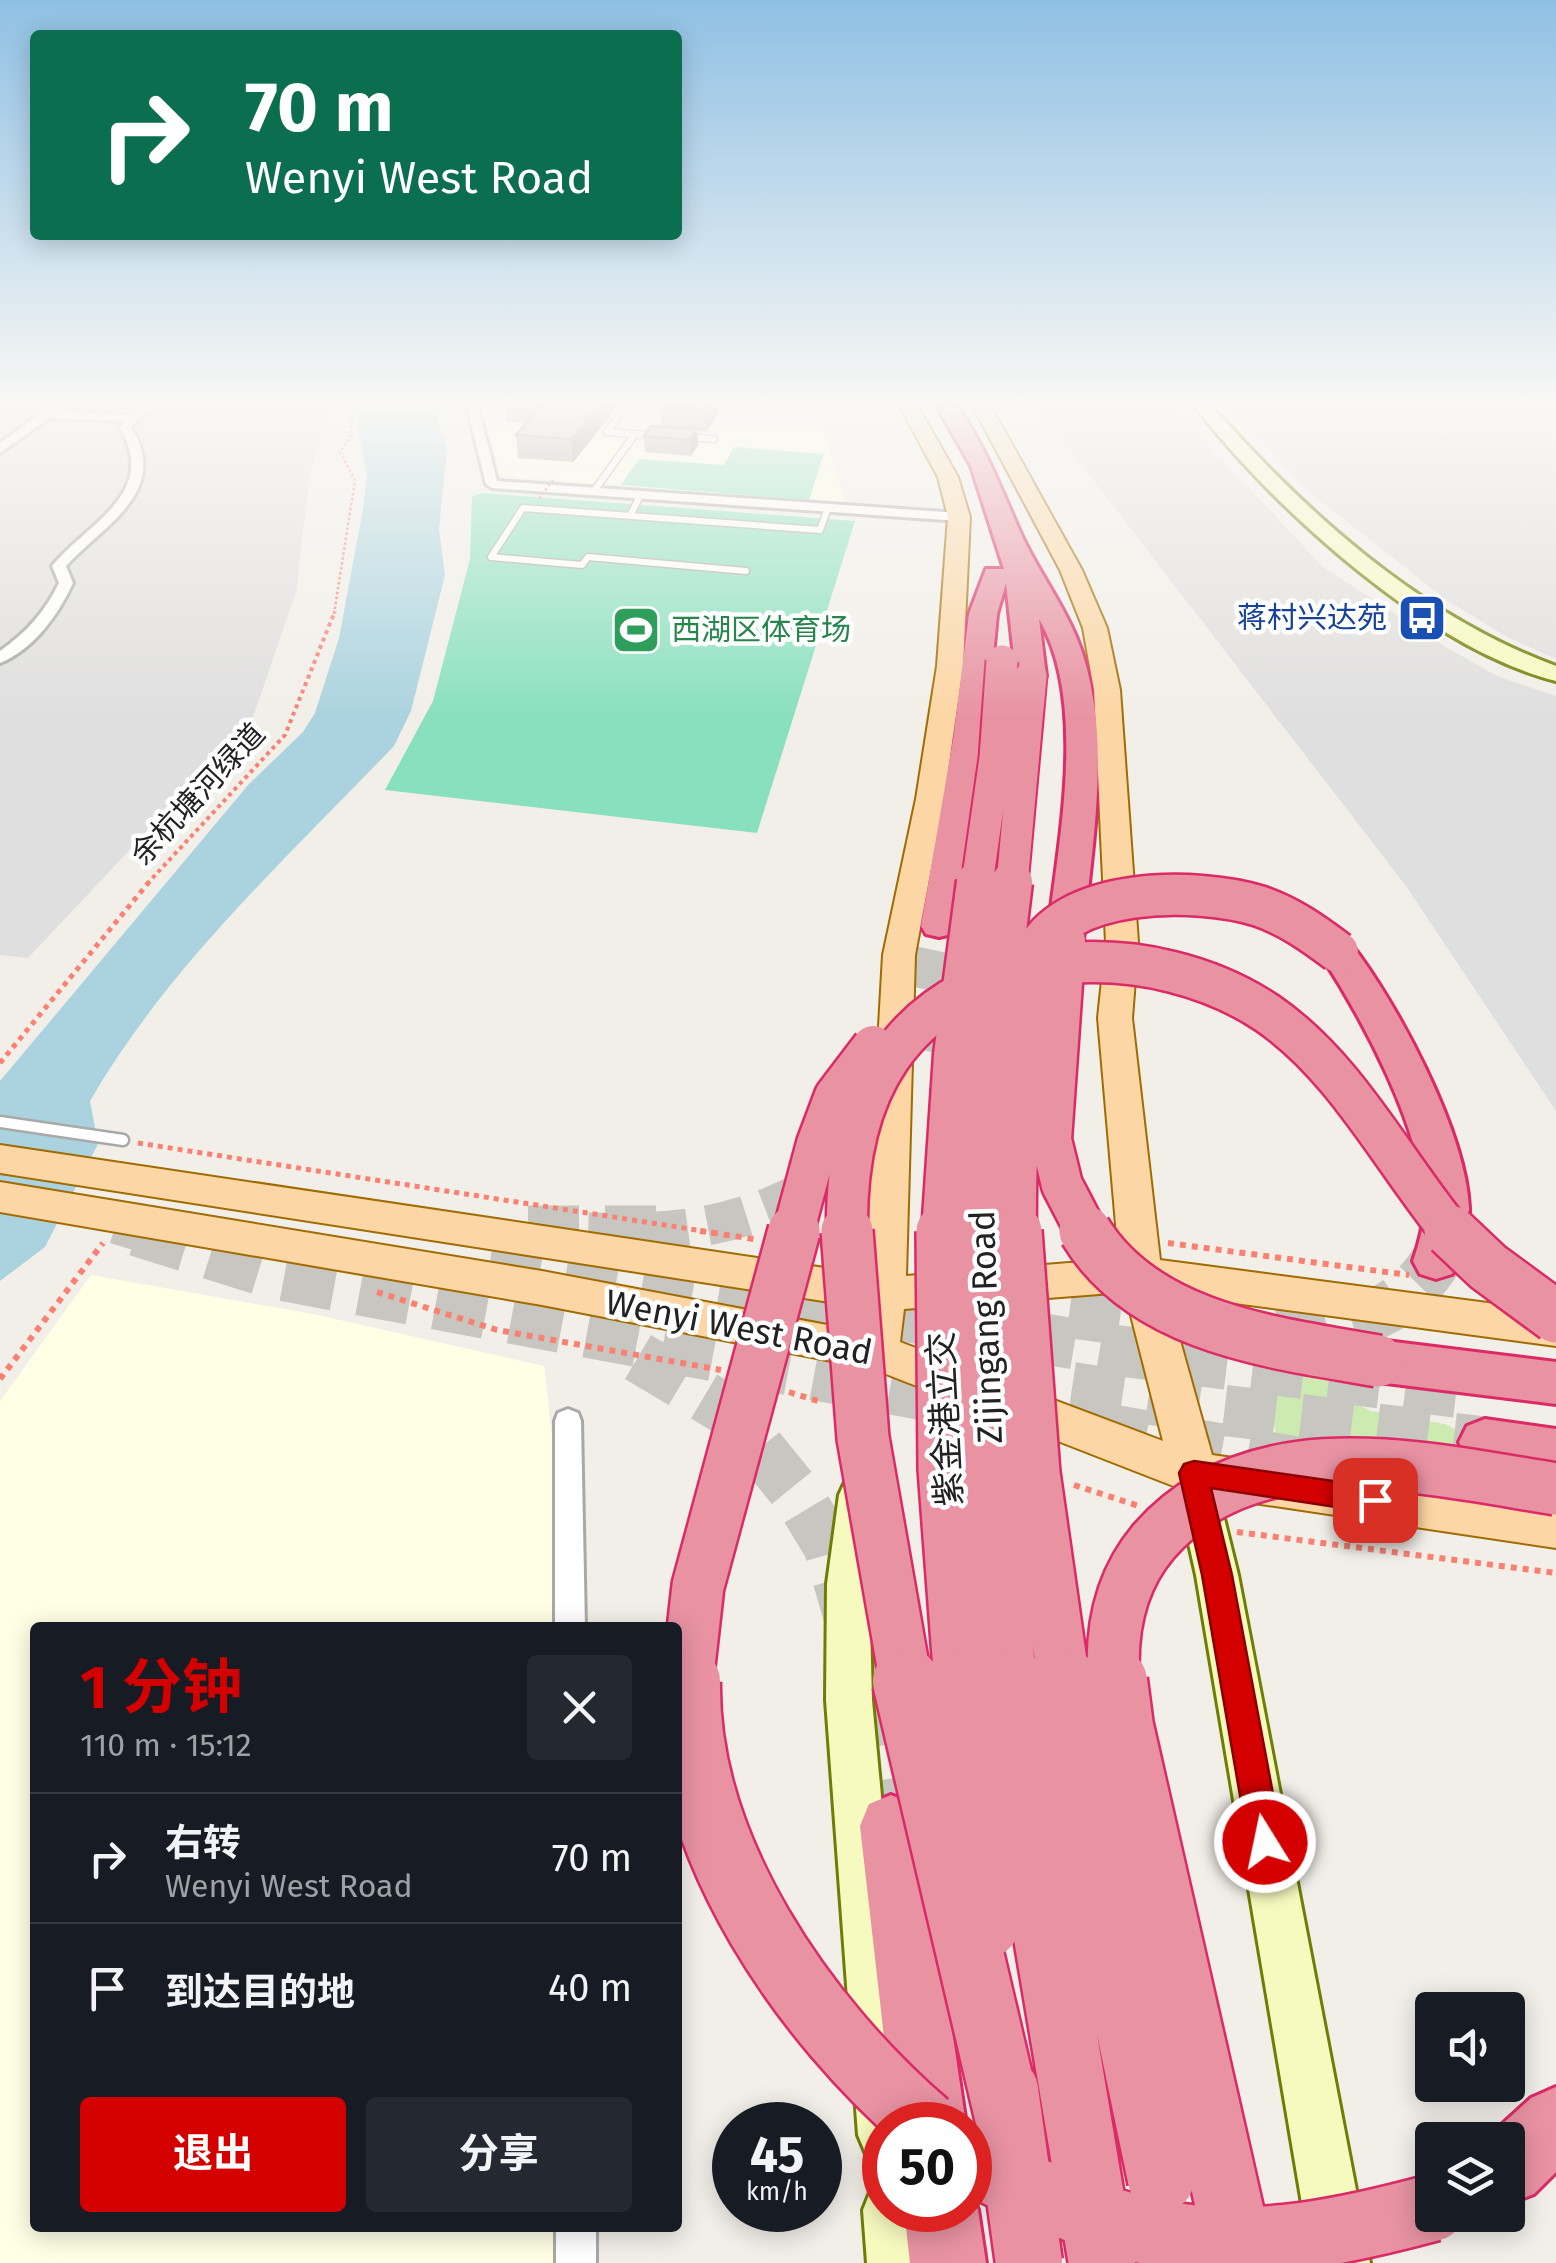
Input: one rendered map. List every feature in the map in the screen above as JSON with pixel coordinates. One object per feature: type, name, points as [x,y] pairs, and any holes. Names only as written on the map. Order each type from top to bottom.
[{"type":"highway","name":"Zijingang Road","points":[[984,509],[1052,673],[1024,789],[993,1020],[980,1205],[981,1320],[992,1476],[1018,1715],[1044,1906],[1102,2263]]},
{"type":"highway","name":"Zijingang Road","points":[[996,509],[998,536]]},
{"type":"highway","points":[[1013,509],[1041,540],[1052,673],[1051,791],[1023,1058],[1016,1233],[1028,1401],[1062,1670],[1092,1854],[1180,2263]]},
{"type":"highway","name":"紫金港立交","points":[[987,2102],[940,1336],[955,921],[993,788],[1052,673],[994,575],[998,536]]},
{"type":"highway","points":[[950,666],[998,536],[1032,570],[1052,673],[1079,719],[1052,1148],[1062,1186],[1085,1234],[1136,1287],[1168,1307],[1218,1328],[1378,1361],[1556,1382]]},
{"type":"highway","points":[[896,2102],[837,2040],[790,1975],[741,1889],[706,1801],[689,1729],[688,1662],[698,1586],[828,1112],[858,1063],[953,960],[969,740],[983,614],[994,575]]},
{"type":"highway","points":[[1034,955],[1062,925],[1091,908],[1160,894],[1220,897],[1254,904],[1314,934],[1338,952],[1361,981],[1385,1030],[1440,1173],[1446,1221],[1436,1261]]},
{"type":"highway","points":[[982,2102],[874,1522],[859,1409],[847,1198],[866,1103],[892,1052],[910,1030],[948,1001],[987,981],[1018,971],[1109,964],[1172,973],[1213,986],[1255,1005],[1312,1050],[1451,1232],[1500,1278],[1556,1317]]},
{"type":"highway","points":[[1471,1394],[1556,1405]]},
{"type":"highway","points":[[1485,1442],[1556,1452]]},
{"type":"highway","points":[[1242,2263],[1120,1727],[1112,1640],[1124,1582],[1148,1547],[1199,1498],[1248,1475],[1346,1463],[1390,1465],[1556,1489]]},
{"type":"highway","points":[[891,1826],[925,2102]]},
{"type":"highway","points":[[1525,2152],[1556,2123]]},
{"type":"highway","points":[[992,2142],[1034,2196],[1086,2219],[1210,2248],[1294,2244],[1363,2232],[1415,2214]]},
{"type":"highway","name":"紫金港立交","points":[[992,2147],[1029,2263]]},
{"type":"highway","points":[[944,2232],[948,2263]]},
{"type":"main road","points":[[878,1352],[885,1294],[898,955],[930,799],[950,666],[957,509]]},
{"type":"main road","name":"Zijingang Road","points":[[1037,509],[1078,585],[1095,628],[1052,673],[1107,690],[1122,942],[1115,1018],[1140,1274],[1194,1473]]},
{"type":"main road","name":"Wenyi West Road","points":[[0,1159],[127,1160],[885,1294],[1140,1274],[1556,1329]]},
{"type":"main road","name":"Wenyi West Road","points":[[0,1198],[93,1227],[542,1288],[878,1352],[1194,1473],[1556,1526]]},
{"type":"street","points":[[0,658],[54,612],[66,583],[59,566],[74,546],[105,528],[124,509]]},
{"type":"street","points":[[837,509],[959,517]]},
{"type":"street","points":[[1303,509],[1348,549],[1434,614],[1505,654],[1556,674]]},
{"type":"street","points":[[878,1352],[848,1584],[849,1661],[882,2102]]},
{"type":"street","points":[[568,1421],[570,1622]]},
{"type":"street","points":[[1194,1473],[1217,1575],[1341,2263]]},
{"type":"street","points":[[576,2232],[576,2263]]},
{"type":"street","points":[[893,2232],[896,2263]]},
{"type":"lane","points":[[523,509],[490,557],[582,565],[588,557],[746,571]]},
{"type":"lane","points":[[531,509],[820,530],[828,509]]},
{"type":"lane","points":[[630,516],[634,509]]},
{"type":"lane","points":[[0,1122],[127,1160]]},
{"type":"path","name":"余杭塘河绿道","points":[[0,1062],[136,896],[285,735],[335,610],[351,509]]},
{"type":"path","points":[[0,1379],[93,1227]]},
{"type":"shaded area","points":[[0,509],[306,509],[296,592],[252,720],[28,958],[0,955]]},
{"type":"shaded area","points":[[1115,509],[1268,509],[1323,567],[1499,677],[1556,696],[1556,1111],[1406,886]]},
{"type":"shaded area","points":[[1330,509],[1556,509],[1556,659],[1507,637],[1448,601]]},
{"type":"shaded area","points":[[91,1275],[313,1314],[544,1366],[552,1437],[553,1622],[30,1622],[30,2232],[557,2232],[557,2263],[0,2263],[0,1401]]},
{"type":"green space","name":"西湖区体育场","points":[[472,509],[690,509],[855,521],[757,833],[385,790],[433,701],[470,559]]},
{"type":"green space","points":[[1252,1344],[1372,1379],[1355,1386],[1340,1386],[1343,1398],[1371,1411],[1445,1424],[1556,1478],[1278,1440]]},
{"type":"water","points":[[363,509],[441,509],[439,529],[445,575],[411,711],[394,746],[231,915],[155,1004],[90,1101],[98,1144],[45,1247],[0,1281],[0,1081],[249,784],[303,732],[315,713],[339,638]]},
{"type":"tunnel","points":[[913,1048],[939,926]]},
{"type":"tunnel","points":[[659,1231],[720,1223],[756,1212],[829,1176]]},
{"type":"tunnel","points":[[116,1224],[145,1233]]},
{"type":"tunnel","points":[[137,1231],[275,1274],[972,1404]]},
{"type":"tunnel","points":[[528,1231],[659,1231],[609,1233],[528,1231]]},
{"type":"tunnel","points":[[659,1231],[674,1231]]},
{"type":"tunnel","points":[[492,1249],[1112,1350],[1471,1394]]},
{"type":"tunnel","points":[[1276,1333],[1323,1329],[1366,1318],[1405,1296],[1436,1261]]},
{"type":"tunnel","points":[[993,1302],[1190,1329]]},
{"type":"tunnel","points":[[638,1357],[730,1412],[799,1497],[829,1547],[868,1683]]},
{"type":"tunnel","points":[[996,1376],[1221,1410],[1485,1442]]},
{"type":"tunnel","points":[[1096,1427],[1302,1463]]},
{"type":"tunnel","points":[[868,1681],[891,1826]]},
{"type":"place","name":"蒋村兴达苑","points":[[1422,618]]},
{"type":"place","name":"西湖区体育场","points":[[636,630]]},
{"type":"route","points":[[1265,1842],[1217,1575],[1194,1473],[1375,1500]]}]
